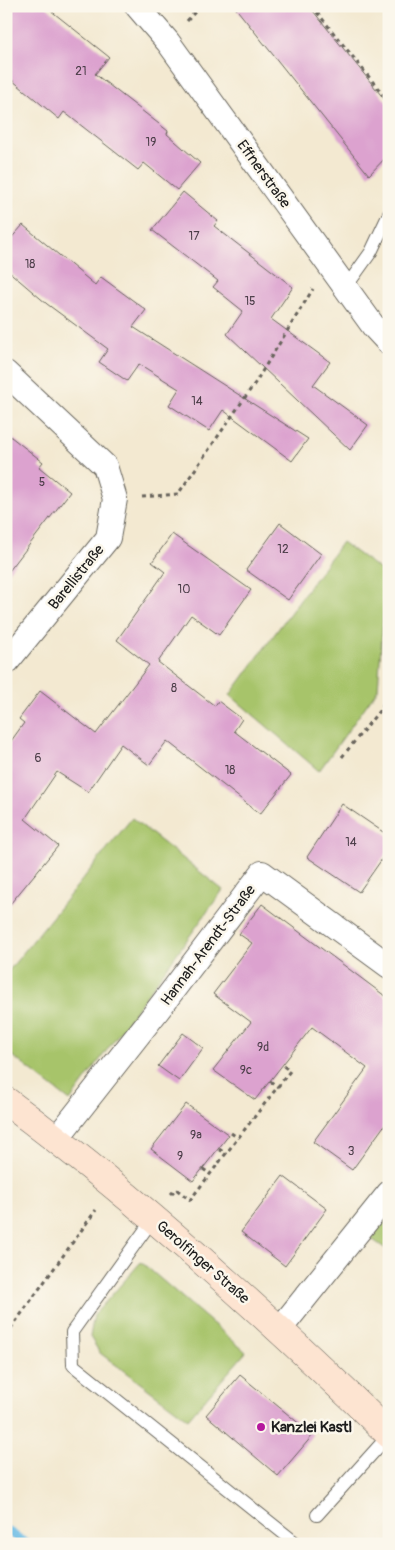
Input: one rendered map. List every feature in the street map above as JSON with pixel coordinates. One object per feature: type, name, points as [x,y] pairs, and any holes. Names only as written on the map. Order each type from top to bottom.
[{"type":"street","name":"Effnerstraße","points":[[137,6],[168,42],[374,327],[389,343]]},
{"type":"street","name":"Barellistraße","points":[[6,373],[105,466],[115,499],[108,538],[6,664]]},
{"type":"street","name":"Hannah-Arendt-Straße","points":[[57,1138],[157,1012],[262,873],[389,966]]},
{"type":"street","name":"Gerolfinger Straße","points":[[6,1101],[57,1138],[114,1184],[161,1209],[389,1435]]},
{"type":"street","points":[[280,1329],[389,1193]]},
{"type":"lane","points":[[346,287],[372,252],[389,214]]},
{"type":"lane","points":[[161,1209],[72,1332],[73,1365],[297,1544]]},
{"type":"lane","points":[[317,1515],[389,1435]]},
{"type":"path","points":[[312,6],[389,102]]},
{"type":"path","points":[[115,499],[178,494],[255,383],[329,263]]},
{"type":"path","points":[[342,757],[384,706],[389,670]]},
{"type":"path","points":[[161,1209],[176,1189],[190,1200],[290,1071],[282,1065]]},
{"type":"path","points":[[270,1081],[278,1087]]},
{"type":"path","points":[[231,1133],[238,1138]]},
{"type":"path","points":[[218,1149],[226,1154]]},
{"type":"path","points":[[203,1168],[210,1174]]},
{"type":"path","points":[[6,1335],[114,1184]]},
{"type":"green space","points":[[342,542],[386,574],[378,689],[319,771],[230,695]]},
{"type":"green space","points":[[132,818],[223,890],[70,1101],[6,1051],[6,974]]},
{"type":"green space","points":[[389,1214],[389,1251],[370,1238]]},
{"type":"green space","points":[[141,1262],[246,1352],[188,1419],[100,1353],[90,1337],[94,1315]]},
{"type":"building","points":[[6,6],[45,6],[109,57],[95,74],[168,131],[167,134],[200,163],[177,190],[144,163],[138,170],[64,112],[59,119],[6,75]]},
{"type":"building","points":[[234,6],[309,6],[389,105],[389,154],[369,175]]},
{"type":"building","points":[[183,192],[218,221],[214,226],[293,287],[271,319],[330,362],[313,385],[368,425],[350,450],[227,334],[243,311],[213,287],[218,281],[152,230]]},
{"type":"building","points":[[23,225],[95,285],[101,277],[146,310],[133,327],[308,439],[292,461],[223,410],[209,431],[169,405],[179,389],[139,364],[127,381],[99,362],[108,349],[47,304],[6,269],[6,244]]},
{"type":"building","points":[[6,433],[43,462],[39,467],[70,492],[6,575]]},
{"type":"building","points":[[280,523],[321,554],[288,600],[246,570]]},
{"type":"building","points":[[172,534],[251,590],[219,635],[191,615],[158,662],[215,706],[218,701],[242,719],[234,731],[291,775],[260,814],[167,741],[149,765],[121,744],[88,792],[57,772],[25,819],[58,846],[6,909],[6,748],[24,723],[19,719],[40,691],[96,734],[149,665],[117,640],[165,572],[152,562]]},
{"type":"building","points":[[342,804],[389,836],[389,849],[359,892],[307,857]]},
{"type":"building","points":[[262,904],[389,999],[389,1119],[352,1170],[313,1142],[367,1068],[312,1027],[255,1100],[213,1070],[251,1022],[213,994],[252,943],[239,934]]},
{"type":"building","points":[[183,1033],[203,1048],[179,1081],[158,1066]]},
{"type":"building","points":[[186,1104],[229,1135],[193,1181],[151,1149]]},
{"type":"building","points":[[283,1176],[327,1209],[285,1266],[241,1232]]},
{"type":"building","points":[[240,1375],[313,1435],[278,1476],[206,1415]]},
{"type":"waterway","points":[[6,1530],[27,1544]]},
{"type":"place","name":"Kanzlei Kastl","points":[[261,1427]]}]
